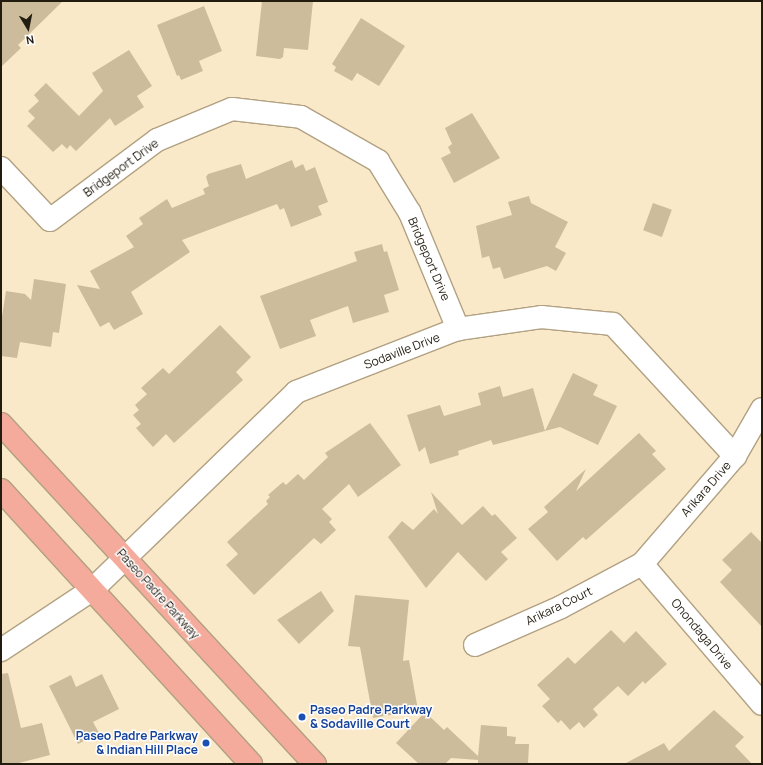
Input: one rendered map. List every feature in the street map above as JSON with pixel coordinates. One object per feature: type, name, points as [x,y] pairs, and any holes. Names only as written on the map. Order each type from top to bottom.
[{"type":"main road","name":"Paseo Padre Parkway","points":[[1,424],[315,764]]},
{"type":"main road","points":[[1,490],[94,589],[251,764]]},
{"type":"street","name":"Bridgeport Drive","points":[[1,168],[50,220],[157,140],[232,109],[301,117],[378,161],[410,213],[458,329]]},
{"type":"street","name":"Sodaville Drive","points":[[1,650],[94,589],[127,559],[296,392],[458,329],[541,317],[613,324],[735,456]]},
{"type":"street","name":"Arikara Drive","points":[[642,564],[735,456],[762,409]]},
{"type":"street","name":"Arikara Court","points":[[475,645],[561,607],[642,564]]},
{"type":"street","name":"Onondaga Drive","points":[[642,564],[762,704]]},
{"type":"building","points":[[1,1],[63,1],[18,45],[21,48],[1,67]]},
{"type":"building","points":[[262,1],[313,1],[308,50],[284,48],[283,57],[280,59],[256,56]]},
{"type":"building","points":[[204,6],[222,51],[199,61],[203,71],[181,80],[179,75],[177,76],[157,25]]},
{"type":"building","points":[[361,18],[405,46],[379,86],[357,73],[352,81],[334,71],[336,67],[332,64]]},
{"type":"building","points":[[129,50],[152,86],[137,96],[144,107],[115,126],[110,118],[76,151],[70,145],[67,149],[62,144],[53,152],[27,126],[35,118],[28,111],[39,101],[34,95],[46,83],[79,116],[103,91],[92,73]]},
{"type":"building","points":[[472,113],[500,158],[454,183],[441,158],[451,153],[448,147],[452,144],[445,128]]},
{"type":"building","points":[[292,160],[295,168],[303,164],[306,171],[315,167],[328,202],[318,206],[322,215],[291,227],[284,208],[280,210],[277,204],[182,240],[190,252],[131,292],[143,314],[114,330],[109,322],[100,327],[77,285],[100,289],[90,271],[134,247],[126,236],[143,224],[139,218],[167,199],[172,208],[205,194],[203,189],[209,186],[206,177],[208,174],[241,164],[246,179]]},
{"type":"building","points":[[529,196],[531,203],[568,222],[555,247],[566,253],[556,271],[547,266],[504,279],[500,267],[493,269],[489,256],[482,258],[476,226],[512,215],[508,202]]},
{"type":"building","points":[[653,203],[672,210],[662,237],[643,230]]},
{"type":"building","points":[[382,244],[384,252],[387,251],[399,290],[384,295],[389,312],[353,323],[348,306],[310,320],[316,336],[280,349],[260,296],[357,261],[354,252]]},
{"type":"building","points":[[34,279],[66,284],[59,333],[53,332],[51,347],[20,342],[17,358],[1,356],[1,323],[6,291],[25,294],[31,300]]},
{"type":"building","points":[[220,325],[251,357],[236,372],[243,380],[174,443],[166,434],[153,447],[136,428],[141,424],[133,415],[139,410],[135,405],[147,394],[141,388],[163,368],[169,374]]},
{"type":"building","points":[[573,373],[598,385],[593,395],[617,406],[598,445],[560,427],[545,431]]},
{"type":"building","points":[[500,386],[503,397],[533,388],[545,431],[493,445],[491,440],[458,451],[459,455],[430,464],[425,447],[419,452],[407,415],[440,405],[444,416],[481,405],[478,393]]},
{"type":"building","points":[[370,423],[401,465],[358,497],[349,484],[322,509],[332,519],[329,522],[336,530],[321,544],[314,538],[254,595],[226,565],[238,554],[227,542],[268,504],[266,501],[270,497],[268,495],[283,482],[286,485],[298,474],[304,480],[328,457],[325,453]]},
{"type":"building","points":[[639,433],[656,451],[652,454],[666,469],[586,540],[583,537],[557,561],[528,529],[548,512],[544,507],[586,469],[576,491]]},
{"type":"building","points":[[431,492],[462,525],[483,506],[492,516],[495,514],[517,538],[501,552],[508,559],[486,581],[458,552],[426,588],[388,537],[402,521],[413,530],[434,509],[438,514]]},
{"type":"building","points":[[751,532],[762,543],[762,627],[720,582],[732,570],[722,560]]},
{"type":"building","points":[[321,591],[334,611],[299,644],[277,620]]},
{"type":"building","points":[[355,595],[409,600],[403,661],[409,660],[418,710],[373,718],[360,647],[348,646]]},
{"type":"building","points":[[611,630],[624,643],[636,631],[667,664],[645,684],[643,681],[628,696],[618,686],[593,709],[598,715],[584,728],[579,722],[570,730],[561,720],[558,723],[542,706],[550,699],[537,685],[568,657],[575,664]]},
{"type":"building","points":[[8,673],[21,728],[42,723],[50,755],[15,764],[1,764],[1,674]]},
{"type":"building","points":[[102,674],[119,709],[93,722],[99,733],[78,744],[49,686],[71,675],[76,687]]},
{"type":"building","points":[[714,710],[744,737],[735,746],[752,764],[624,764],[664,743],[669,751]]},
{"type":"building","points":[[425,712],[444,730],[447,727],[478,756],[481,725],[507,727],[507,736],[516,737],[515,744],[529,744],[528,764],[478,764],[478,760],[451,758],[445,764],[419,764],[396,743]]},
{"type":"place","name":"Paseo Padre Parkway & Sodaville Court","points":[[302,717]]},
{"type":"place","name":"Paseo Padre Parkway & Indian Hill Place","points":[[206,743]]}]
